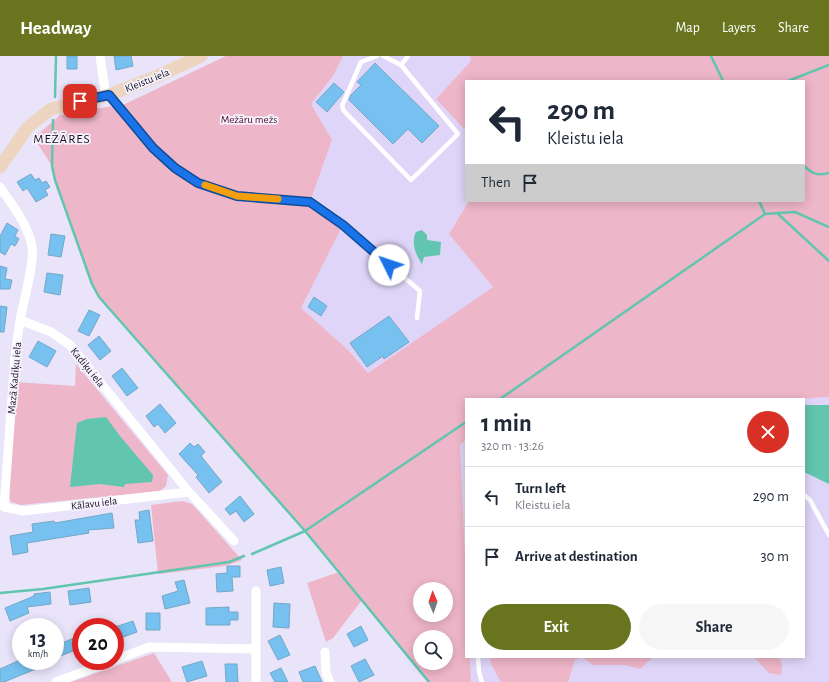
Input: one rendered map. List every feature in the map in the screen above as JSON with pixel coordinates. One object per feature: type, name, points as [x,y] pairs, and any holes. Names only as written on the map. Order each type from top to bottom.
[{"type":"street","points":[[100,56],[105,90],[109,95]]},
{"type":"street","name":"Kleistu iela","points":[[0,167],[28,127],[52,109],[109,95],[158,76],[201,56]]},
{"type":"street","points":[[0,186],[26,227],[33,248],[20,320]]},
{"type":"street","name":"Kadiķu iela","points":[[20,320],[51,332],[70,345],[189,492],[234,541]]},
{"type":"street","name":"Mazā Kadiķu iela","points":[[2,505],[15,356],[20,320]]},
{"type":"street","name":"Kālavu iela","points":[[2,505],[23,511],[189,492]]},
{"type":"street","points":[[256,591],[256,682]]},
{"type":"street","points":[[124,656],[149,646],[256,649]]},
{"type":"street","points":[[325,652],[326,673],[330,682]]},
{"type":"street","points":[[56,682],[88,670]]},
{"type":"lane","points":[[377,56],[361,62],[342,106],[344,110],[411,180],[458,134],[401,65],[382,56]]},
{"type":"lane","points":[[401,65],[408,56]]},
{"type":"lane","points":[[109,95],[153,148],[175,168],[198,183],[237,196],[310,202],[343,225],[420,291],[418,318]]},
{"type":"lane","points":[[805,496],[810,500],[829,534]]},
{"type":"lane","points":[[478,658],[479,672],[482,682]]},
{"type":"shaded area","points":[[343,56],[470,56],[471,61],[436,99],[465,130],[465,202],[468,202],[449,234],[493,287],[368,373],[347,349],[301,308],[343,225],[310,202],[332,140],[311,104],[333,76]]},
{"type":"shaded area","points":[[422,230],[427,235],[427,240],[441,242],[440,255],[424,257],[422,264],[417,256],[414,240],[416,232]]},
{"type":"shaded area","points":[[829,397],[829,682],[471,682],[470,658],[805,658],[805,399]]},
{"type":"shaded area","points":[[805,405],[829,405],[829,484],[805,472]]},
{"type":"shaded area","points":[[106,417],[153,475],[152,482],[125,484],[124,487],[100,484],[70,487],[77,423],[87,419]]},
{"type":"shaded area","points":[[465,441],[465,554],[460,445]]},
{"type":"green space","name":"Mežāru mežs","points":[[226,56],[343,56],[333,76],[311,104],[332,140],[310,202],[343,225],[301,308],[347,349],[368,373],[493,287],[449,234],[468,202],[805,202],[805,80],[465,80],[465,130],[436,99],[471,61],[470,56],[829,56],[829,397],[805,399],[465,398],[465,441],[460,445],[465,554],[465,658],[470,658],[471,682],[426,682],[428,680],[420,670],[453,670],[453,630],[413,630],[413,662],[362,600],[333,638],[326,642],[307,583],[339,572],[305,531],[99,297],[92,284],[55,180],[52,166],[34,138],[60,115],[125,104]]},
{"type":"green space","points":[[76,364],[168,475],[166,486],[160,491],[21,505],[11,502],[8,495],[16,382],[75,386]]},
{"type":"green space","points":[[182,501],[192,504],[242,560],[225,566],[158,574],[151,505]]},
{"type":"green space","points":[[154,653],[172,682],[71,682],[105,670],[124,670],[124,663]]},
{"type":"green space","points":[[490,658],[580,658],[575,660],[568,682],[501,682],[491,664]]},
{"type":"green space","points":[[583,658],[652,658],[640,669],[625,665],[593,665]]},
{"type":"green space","points":[[755,658],[779,658],[782,664],[781,675],[769,673]]},
{"type":"building","points":[[67,56],[77,56],[77,69],[67,69]]},
{"type":"building","points":[[114,56],[131,56],[133,66],[116,70]]},
{"type":"building","points":[[375,63],[439,126],[422,143],[408,129],[393,144],[349,100],[351,95],[361,85],[357,82]]},
{"type":"building","points":[[334,83],[344,92],[327,112],[316,102]]},
{"type":"building","points":[[31,174],[35,180],[39,178],[42,183],[46,181],[50,187],[45,190],[48,195],[36,202],[27,188],[23,191],[17,182]]},
{"type":"building","points":[[7,223],[18,230],[15,236],[19,239],[15,246],[11,244],[5,255],[0,252],[0,236]]},
{"type":"building","points":[[51,234],[65,236],[61,257],[48,255]]},
{"type":"building","points":[[0,266],[7,268],[5,279],[12,280],[10,289],[0,289]]},
{"type":"building","points":[[47,273],[63,275],[60,295],[44,292]]},
{"type":"building","points":[[314,297],[327,306],[321,316],[308,307]]},
{"type":"building","points":[[0,306],[7,307],[4,332],[0,332]]},
{"type":"building","points":[[89,310],[100,315],[89,336],[78,331]]},
{"type":"building","points":[[389,316],[409,342],[384,359],[383,356],[367,367],[350,343]]},
{"type":"building","points":[[99,336],[111,351],[100,360],[88,345]]},
{"type":"building","points":[[38,341],[56,351],[47,367],[29,357]]},
{"type":"building","points":[[122,368],[138,388],[127,396],[112,376]]},
{"type":"building","points":[[160,404],[176,423],[165,433],[158,424],[154,427],[146,416]]},
{"type":"building","points":[[190,443],[194,447],[198,444],[205,452],[201,456],[222,482],[209,493],[196,477],[198,475],[179,454]]},
{"type":"building","points":[[240,496],[254,514],[244,522],[236,511],[230,515],[225,509]]},
{"type":"building","points":[[149,510],[153,541],[138,543],[135,520],[140,520],[139,512]]},
{"type":"building","points":[[112,513],[114,528],[88,530],[89,533],[27,543],[28,552],[13,555],[10,536],[33,532],[32,524],[54,521],[55,523]]},
{"type":"building","points":[[227,566],[240,566],[240,577],[232,577],[233,591],[217,592],[216,574],[227,573]]},
{"type":"building","points":[[281,567],[284,583],[270,586],[267,570]]},
{"type":"building","points":[[184,580],[190,603],[165,609],[162,596],[178,591],[175,582]]},
{"type":"building","points":[[89,588],[91,602],[70,605],[68,591]]},
{"type":"building","points":[[50,592],[51,604],[27,607],[29,613],[17,618],[12,618],[10,621],[5,608],[34,596],[34,594]]},
{"type":"building","points":[[274,603],[290,604],[289,628],[273,627]]},
{"type":"building","points":[[229,607],[229,612],[238,612],[238,620],[230,620],[230,625],[206,625],[206,608]]},
{"type":"building","points":[[146,613],[160,613],[160,630],[146,630]]},
{"type":"building","points":[[133,621],[137,632],[124,637],[124,624]]},
{"type":"building","points":[[361,626],[368,640],[354,647],[347,634]]},
{"type":"building","points":[[280,635],[290,655],[278,660],[268,641]]},
{"type":"building","points":[[72,639],[72,651],[64,655],[64,642]]},
{"type":"building","points":[[365,659],[374,675],[359,682],[351,666]]},
{"type":"building","points":[[202,661],[207,676],[187,682],[182,667]]},
{"type":"building","points":[[12,664],[12,670],[33,670],[4,682],[0,682],[0,669]]},
{"type":"building","points":[[225,664],[237,664],[238,682],[226,682]]},
{"type":"building","points":[[315,666],[322,682],[303,682],[299,672]]},
{"type":"building","points":[[281,668],[288,682],[275,682],[270,673]]},
{"type":"waterway","points":[[55,97],[56,56]]},
{"type":"waterway","points":[[711,56],[723,80]]},
{"type":"waterway","points":[[791,80],[829,65]]},
{"type":"waterway","points":[[53,120],[52,166],[55,180],[92,284],[99,297],[305,531],[429,682]]},
{"type":"waterway","points":[[805,167],[815,174],[829,173]]},
{"type":"waterway","points":[[759,202],[765,214]]},
{"type":"waterway","points":[[501,398],[765,214],[795,212],[829,227]]},
{"type":"waterway","points":[[777,213],[829,261]]},
{"type":"waterway","points":[[252,554],[305,531],[465,423]]},
{"type":"waterway","points":[[0,593],[43,589],[229,562],[244,556]]},
{"type":"slow traffic","points":[[205,185],[237,196],[278,199]]},
{"type":"district","name":"MEŽĀRES","points":[[62,138]]},
{"type":"route","points":[[80,101],[109,95],[153,148],[175,168],[198,183],[237,196],[310,202],[343,225],[389,265]]}]
